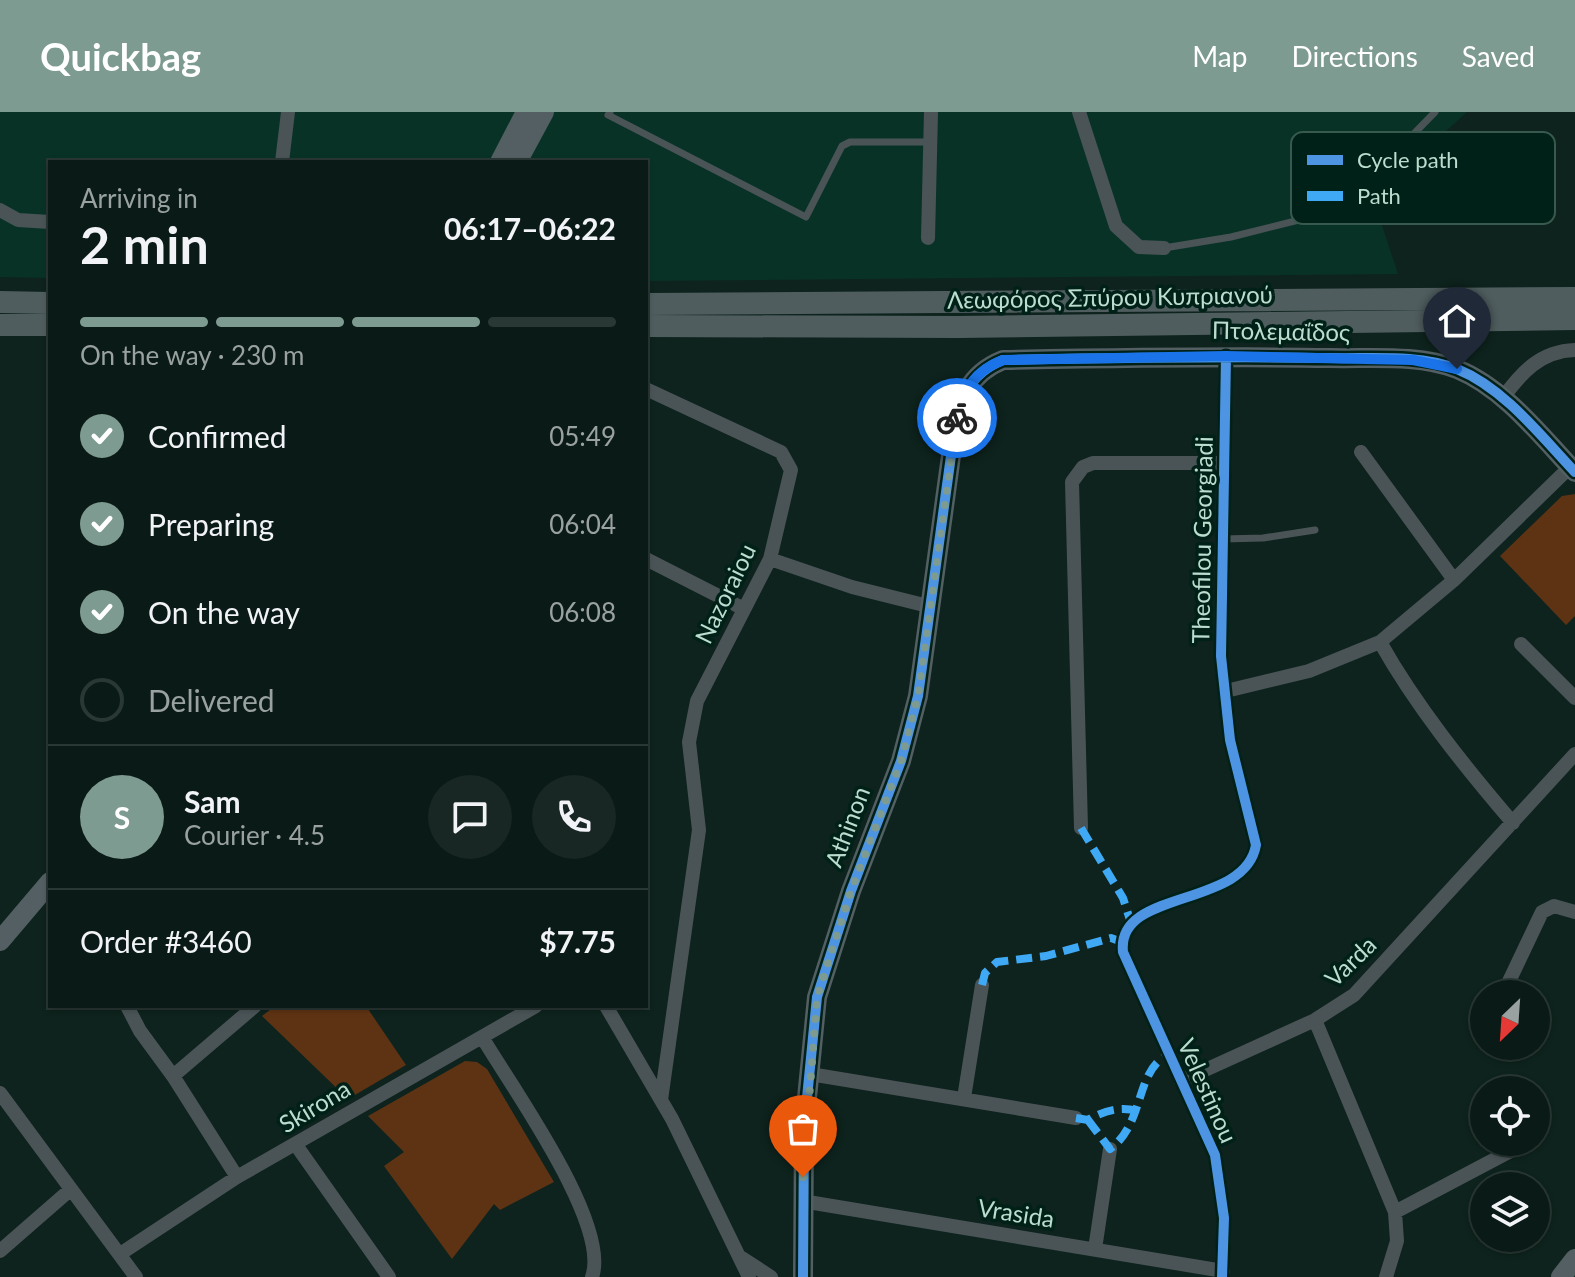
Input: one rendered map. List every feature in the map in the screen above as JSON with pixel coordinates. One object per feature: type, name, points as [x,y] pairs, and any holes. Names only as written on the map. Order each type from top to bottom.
[{"type":"main road","name":"Λεωφόρος Σπύρου Κυπριανού","points":[[648,304],[1575,298]]},
{"type":"main road","points":[[0,302],[48,303]]},
{"type":"main road","name":"Λεωφόρος Σπύρου Κυπριανού","points":[[648,326],[968,327],[1575,319]]},
{"type":"main road","points":[[0,325],[48,325]]},
{"type":"street","points":[[282,160],[288,112]]},
{"type":"street","points":[[501,160],[526,112]]},
{"type":"street","points":[[518,160],[544,112]]},
{"type":"street","points":[[928,238],[931,112]]},
{"type":"street","points":[[1079,112],[1116,226],[1139,247],[1164,248]]},
{"type":"street","points":[[0,210],[18,220],[48,222]]},
{"type":"street","points":[[1502,399],[1532,363],[1548,355],[1575,350]]},
{"type":"street","name":"Πτολεμαΐδος","points":[[962,397],[971,379],[986,366],[1003,360],[1226,356],[1413,360],[1457,369],[1502,399],[1572,469]]},
{"type":"street","name":"Theofilou Georgiadi","points":[[1125,929],[1139,917],[1235,878],[1254,858],[1255,834],[1230,740],[1221,656],[1226,356]]},
{"type":"street","name":"Nazoraiou","points":[[648,390],[787,457],[790,478],[770,559],[694,708],[689,733],[699,830],[661,1100]]},
{"type":"street","name":"Athinon","points":[[803,1277],[802,1201],[810,1074],[820,985],[851,891],[901,761],[918,696],[932,607],[941,514],[962,397]]},
{"type":"street","points":[[1361,452],[1454,580]]},
{"type":"street","points":[[1081,828],[1072,482],[1083,467],[1093,463],[1223,463]]},
{"type":"street","points":[[1226,691],[1309,671],[1380,642],[1454,580],[1572,469]]},
{"type":"street","points":[[770,559],[852,587],[932,607]]},
{"type":"street","points":[[648,560],[744,609]]},
{"type":"street","points":[[1380,642],[1396,669],[1508,817]]},
{"type":"street","points":[[1521,644],[1575,698]]},
{"type":"street","name":"Varda","points":[[1181,1081],[1315,1020],[1354,995],[1508,817],[1575,754]]},
{"type":"street","points":[[0,941],[48,884]]},
{"type":"street","points":[[1510,980],[1542,912],[1569,909]]},
{"type":"street","name":"Velestinou","points":[[1125,929],[1123,952],[1215,1155],[1224,1218],[1222,1274]]},
{"type":"street","points":[[964,1098],[982,985]]},
{"type":"street","points":[[128,1008],[140,1031],[173,1076],[237,1177]]},
{"type":"street","points":[[173,1076],[253,1008]]},
{"type":"street","name":"Skirona","points":[[120,1254],[237,1177],[533,1008]]},
{"type":"street","points":[[607,1008],[661,1100],[749,1277]]},
{"type":"street","points":[[1315,1020],[1395,1212],[1397,1241],[1386,1277]]},
{"type":"street","points":[[482,1037],[570,1184],[596,1257],[592,1277]]},
{"type":"street","points":[[810,1074],[1076,1118]]},
{"type":"street","points":[[0,1093],[136,1277]]},
{"type":"street","points":[[296,1145],[389,1277]]},
{"type":"street","points":[[1095,1249],[1110,1149]]},
{"type":"street","points":[[1395,1212],[1501,1156]]},
{"type":"street","points":[[0,1251],[70,1190]]},
{"type":"street","name":"Vrasida","points":[[802,1201],[1095,1249],[1222,1274]]},
{"type":"street","points":[[742,1258],[771,1277]]},
{"type":"street","points":[[1561,1277],[1575,1259]]},
{"type":"lane","points":[[610,112],[608,115],[806,217],[842,146],[850,142],[930,142]]},
{"type":"lane","points":[[1416,132],[1435,112]]},
{"type":"lane","points":[[1164,248],[1231,237],[1291,222]]},
{"type":"lane","points":[[1223,539],[1263,538],[1315,530]]},
{"type":"shaded area","points":[[0,112],[1467,112],[1445,132],[1291,132],[1291,224],[1382,224],[1398,274],[648,281],[648,160],[48,160],[48,278],[0,277]]},
{"type":"shaded area","points":[[1575,494],[1575,616],[1566,625],[1500,556],[1562,496]]},
{"type":"shaded area","points":[[272,1008],[367,1008],[406,1065],[348,1099],[262,1016]]},
{"type":"shaded area","points":[[465,1061],[477,1062],[487,1069],[554,1182],[500,1210],[494,1204],[452,1259],[384,1166],[404,1152],[368,1116]]},
{"type":"marked path","points":[[1081,828],[1123,898],[1131,923]]},
{"type":"marked path","points":[[982,985],[985,973],[997,962],[1046,956],[1111,938],[1122,942]]},
{"type":"marked path","points":[[1088,1120],[1110,1149],[1129,1125],[1150,1072],[1169,1054]]},
{"type":"marked path","points":[[1076,1118],[1088,1120],[1118,1109],[1137,1111]]},
{"type":"cycle path","points":[[1222,1277],[1224,1218],[1215,1155],[1123,952],[1126,932],[1139,917],[1230,880],[1247,865],[1256,845],[1230,740],[1221,656],[1226,356]]},
{"type":"cycle path","points":[[803,1277],[804,1128],[817,997],[851,891],[901,761],[918,696],[954,434],[963,399],[981,373],[1003,360],[1248,357],[1426,361],[1457,369],[1490,388],[1521,414],[1575,472]]},
{"type":"way so far","points":[[803,1177],[804,1128],[817,997],[851,891],[901,761],[918,696],[927,650],[941,514],[957,418]]},
{"type":"route","points":[[957,418],[971,379],[986,366],[1003,360],[1226,356],[1413,360],[1457,369]]}]
